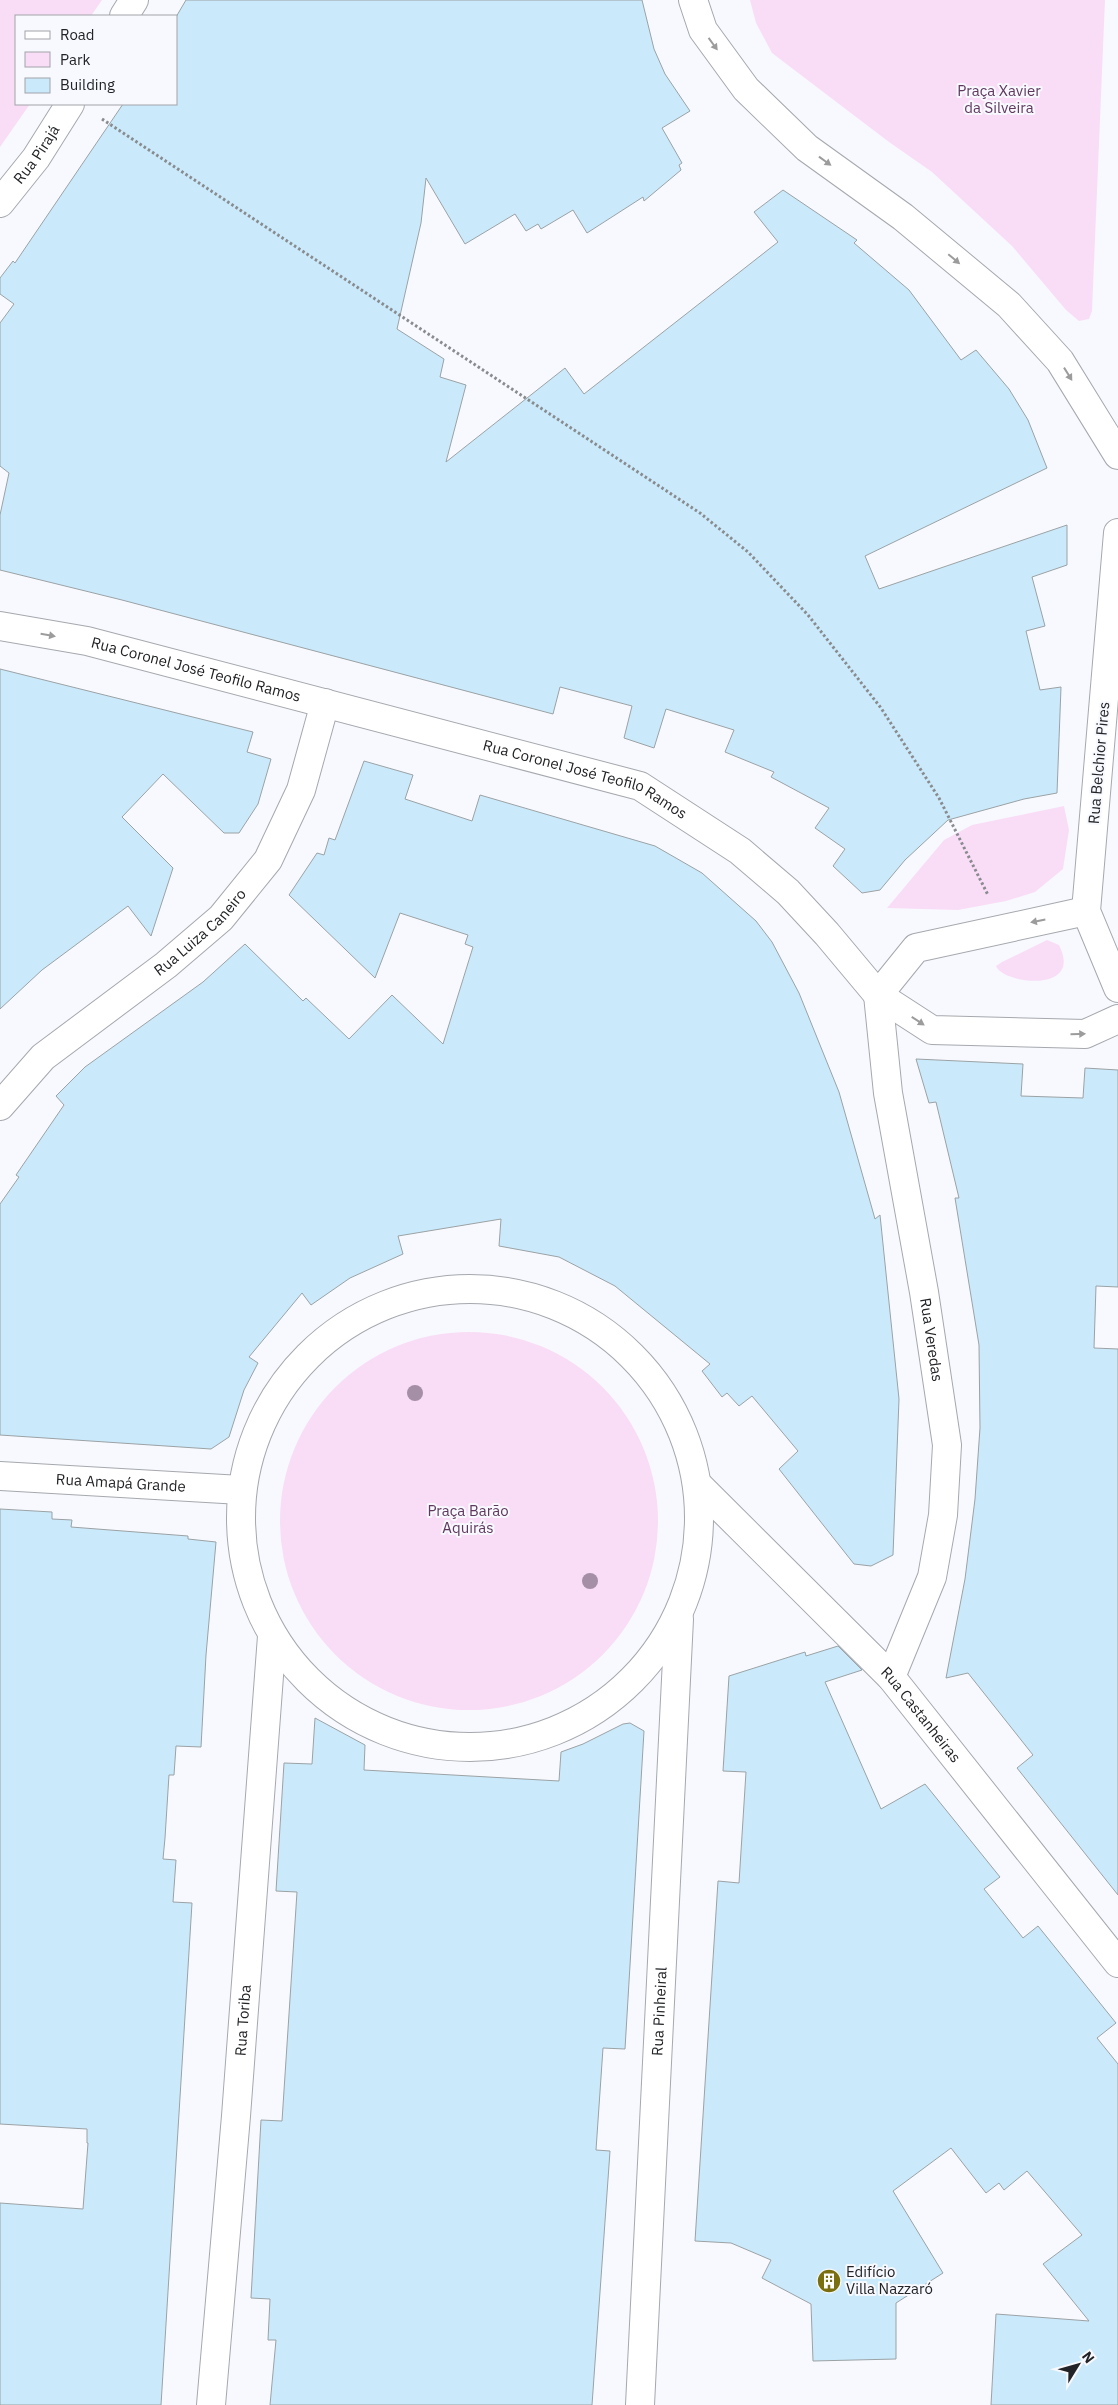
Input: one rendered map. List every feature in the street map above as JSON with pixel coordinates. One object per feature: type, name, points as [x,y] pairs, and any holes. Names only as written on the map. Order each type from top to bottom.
[{"type":"street","points":[[125,15],[134,0]]},
{"type":"street","points":[[693,0],[703,30],[746,89],[808,148],[903,217],[1009,304],[1060,361],[1118,455]]},
{"type":"street","name":"Rua Pirajá","points":[[0,203],[36,158],[69,105]]},
{"type":"street","name":"Rua Belchior Pires","points":[[1118,533],[1086,911],[1118,988]]},
{"type":"street","name":"Rua Coronel José Teofilo Ramos","points":[[0,626],[86,642],[640,786],[740,851],[788,892],[827,934],[878,995],[932,1030],[1085,1034],[1118,1019]]},
{"type":"street","name":"Rua Luiza Caneiro","points":[[0,1106],[43,1057],[166,965],[221,918],[268,860],[300,790],[325,703]]},
{"type":"street","points":[[878,995],[916,948],[1086,911]]},
{"type":"street","name":"Rua Veredas","points":[[878,995],[888,1092],[924,1292],[947,1445],[943,1515],[932,1577],[891,1678]]},
{"type":"street","points":[[433,1289],[508,1290],[578,1314],[637,1360],[679,1421],[699,1486],[699,1554],[679,1619],[638,1677],[583,1721],[516,1745],[445,1748],[377,1729],[317,1691],[272,1636],[244,1566],[241,1490],[261,1418],[304,1357],[363,1313],[433,1289]]},
{"type":"street","name":"Rua Amapá Grande","points":[[0,1476],[241,1490]]},
{"type":"street","name":"Rua Castanheiras","points":[[699,1486],[891,1678],[1118,1963]]},
{"type":"street","name":"Rua Pinheiral","points":[[640,2405],[679,1619]]},
{"type":"street","name":"Rua Toriba","points":[[211,2405],[236,2116],[272,1636]]},
{"type":"path","points":[[96,115],[700,513],[748,552],[808,616],[881,708],[939,798],[1004,928]]},
{"type":"green space","points":[[0,0],[102,0],[92,15],[15,15],[15,105],[29,105],[0,147]]},
{"type":"green space","name":"Praça Xavier da Silveira","points":[[750,0],[1105,0],[1092,311],[1089,319],[1079,321],[1066,310],[1012,246],[932,172],[889,142],[772,53],[756,23]]},
{"type":"green space","points":[[1064,806],[1069,830],[1063,869],[1035,892],[1006,901],[958,910],[887,908],[944,840],[972,825]]},
{"type":"green space","points":[[1047,940],[1059,945],[1064,961],[1061,971],[1052,978],[1039,981],[1025,980],[1001,972],[996,966],[1002,962]]},
{"type":"green space","name":"Praça Barão Aquirás","points":[[469,1332],[488,1333],[524,1340],[558,1354],[589,1375],[615,1401],[636,1432],[650,1466],[657,1502],[657,1540],[650,1576],[636,1610],[615,1641],[589,1667],[558,1688],[524,1702],[488,1709],[469,1710],[450,1709],[414,1702],[380,1688],[349,1667],[323,1641],[302,1610],[288,1576],[281,1540],[280,1521],[281,1502],[288,1466],[302,1432],[323,1401],[349,1375],[380,1354],[414,1340],[450,1333]]},
{"type":"building","points":[[186,0],[642,0],[654,49],[665,74],[690,111],[662,128],[682,163],[679,165],[681,170],[644,201],[643,197],[587,233],[573,210],[541,229],[538,224],[526,231],[515,214],[465,244],[426,178],[421,223],[397,329],[444,359],[440,377],[466,385],[446,462],[565,368],[584,394],[778,242],[754,212],[783,190],[857,240],[854,243],[909,290],[961,360],[976,350],[1009,389],[1028,420],[1047,468],[865,556],[879,589],[1067,525],[1067,565],[1032,577],[1045,626],[1026,631],[1040,690],[1061,687],[1057,793],[1024,799],[948,820],[905,860],[880,890],[862,893],[833,866],[845,849],[815,828],[829,808],[771,777],[774,772],[725,752],[734,730],[666,709],[654,748],[624,738],[632,706],[560,687],[553,714],[122,600],[0,570],[0,515],[9,473],[0,466],[0,323],[14,304],[0,294],[0,278],[13,261],[15,263],[122,105],[178,105],[177,15]]},
{"type":"building","points":[[0,669],[253,732],[247,752],[271,759],[258,804],[239,833],[224,833],[163,774],[122,817],[173,868],[151,936],[128,906],[42,970],[0,1009]]},
{"type":"building","points":[[364,761],[413,775],[405,799],[472,821],[480,795],[655,846],[702,873],[756,921],[772,942],[799,993],[839,1092],[875,1219],[880,1215],[899,1399],[893,1555],[871,1566],[854,1564],[779,1469],[798,1451],[752,1396],[739,1406],[727,1393],[722,1397],[702,1371],[710,1364],[615,1286],[559,1257],[499,1246],[501,1219],[398,1236],[403,1254],[350,1278],[311,1305],[302,1293],[249,1357],[258,1363],[244,1390],[229,1437],[211,1449],[0,1435],[0,1204],[19,1177],[16,1175],[64,1105],[56,1096],[85,1067],[203,982],[245,944],[303,1001],[306,998],[349,1039],[392,995],[443,1044],[473,947],[465,944],[468,935],[400,913],[375,978],[289,895],[317,853],[324,855],[329,838],[335,840]]},
{"type":"building","points":[[916,1059],[1023,1064],[1021,1096],[1083,1098],[1085,1068],[1118,1070],[1118,1287],[1096,1286],[1094,1348],[1118,1349],[1118,1895],[1017,1768],[1033,1755],[968,1673],[946,1678],[965,1579],[975,1499],[980,1428],[979,1345],[955,1198],[959,1198],[936,1102],[929,1103]]},
{"type":"building","points":[[0,1509],[52,1512],[52,1519],[72,1520],[71,1527],[188,1536],[188,1539],[216,1542],[206,1655],[201,1747],[176,1746],[174,1775],[169,1775],[163,1859],[176,1860],[173,1902],[192,1903],[161,2405],[0,2405],[0,2203],[83,2209],[88,2143],[87,2129],[0,2124]]},
{"type":"building","points":[[838,1646],[862,1670],[825,1682],[881,1809],[925,1784],[1000,1877],[984,1889],[1023,1938],[1038,1926],[1116,2023],[1097,2038],[1118,2064],[1118,2405],[991,2405],[996,2314],[1089,2321],[1043,2264],[1082,2235],[1027,2171],[1004,2190],[999,2183],[986,2193],[951,2148],[893,2191],[943,2273],[896,2303],[896,2359],[813,2361],[811,2304],[762,2278],[771,2260],[731,2243],[695,2241],[718,1881],[739,1883],[746,1772],[723,1771],[729,1676],[805,1652],[806,1656]]},
{"type":"building","points":[[315,1718],[365,1745],[364,1770],[559,1781],[561,1752],[583,1744],[623,1724],[630,1723],[644,1731],[625,2049],[603,2048],[596,2150],[610,2151],[592,2405],[270,2405],[276,2340],[268,2340],[270,2299],[251,2298],[261,2120],[282,2121],[297,1892],[276,1891],[284,1763],[312,1764]]},
{"type":"place","name":"Edifício Villa Nazzaró","points":[[829,2281]]}]
